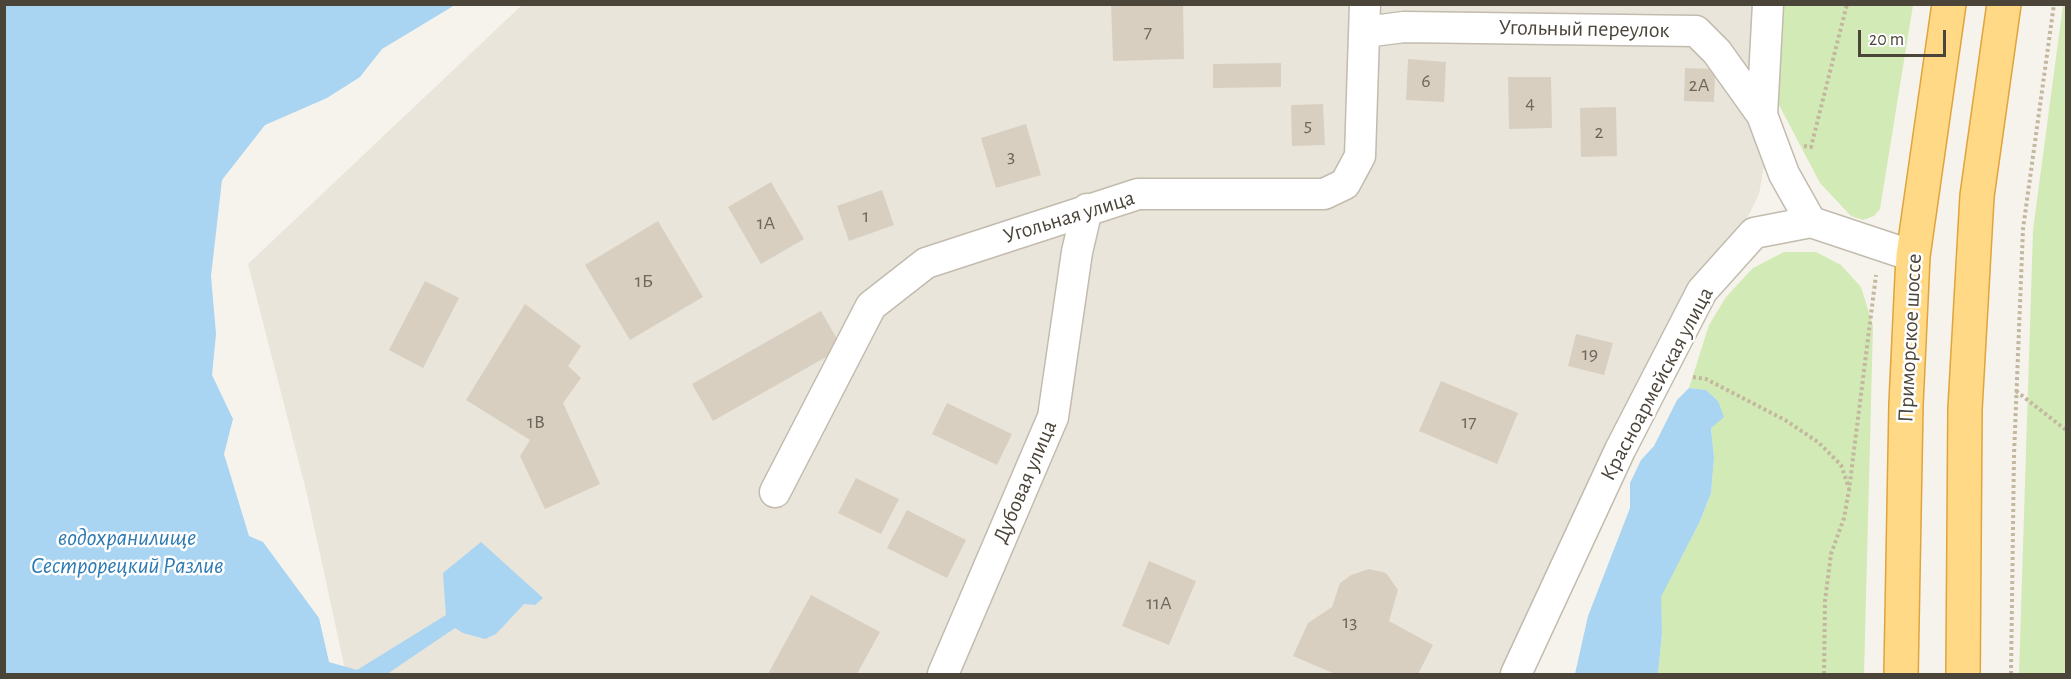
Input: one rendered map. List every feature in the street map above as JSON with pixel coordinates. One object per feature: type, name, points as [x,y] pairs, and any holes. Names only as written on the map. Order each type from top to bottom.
[{"type":"highway","name":"Приморское шоссе","points":[[1901,675],[1906,404],[1913,256],[1949,4]]},
{"type":"highway","points":[[1963,675],[1965,409],[1977,196],[2004,4]]},
{"type":"street","points":[[1768,4],[1767,127],[1784,174],[1811,222],[1913,256]]},
{"type":"street","name":"Угольный переулок","points":[[1365,18],[1404,27],[1696,31],[1717,52],[1767,127]]},
{"type":"street","name":"Угольная улица","points":[[775,492],[871,306],[926,263],[1138,194],[1324,194],[1345,184],[1360,156],[1365,18]]},
{"type":"street","name":"Дубовая улица","points":[[943,675],[1053,417],[1077,252],[1087,209]]},
{"type":"street","name":"Красноармейская улица","points":[[1516,675],[1620,450],[1702,291],[1754,233],[1811,222]]},
{"type":"path","points":[[1767,127],[1810,147],[1847,4]]},
{"type":"path","points":[[2011,675],[2016,391],[2023,229],[2054,4]]},
{"type":"path","points":[[1686,380],[1695,376],[1706,379],[1785,420],[1818,442],[1841,465],[1849,490],[1844,518],[1831,554],[1825,601],[1824,675]]},
{"type":"path","points":[[2016,391],[2067,430]]},
{"type":"shaded area","points":[[522,5],[1781,5],[1776,101],[1759,194],[1522,674],[346,674],[307,494],[248,264]]},
{"type":"green space","points":[[1783,5],[1913,5],[1880,209],[1874,216],[1863,220],[1851,216],[1820,183],[1778,103]]},
{"type":"green space","points":[[2063,5],[2066,5],[2066,674],[2019,674],[2033,230]]},
{"type":"green space","points":[[1784,252],[1816,252],[1841,265],[1861,287],[1873,326],[1864,674],[1658,674],[1662,633],[1660,597],[1700,521],[1711,493],[1714,458],[1711,427],[1718,401],[1706,390],[1689,388],[1709,325],[1726,297],[1753,268]]},
{"type":"water","name":"водохранилище Сестрорецкий Разлив","points":[[4,5],[455,5],[382,49],[360,77],[327,98],[265,125],[222,180],[211,276],[216,334],[212,375],[233,419],[224,454],[249,536],[263,542],[319,618],[329,662],[357,670],[446,615],[443,573],[481,542],[543,598],[535,605],[524,604],[496,634],[485,639],[463,633],[455,628],[387,674],[5,674]]},
{"type":"water","points":[[1689,388],[1706,390],[1718,401],[1724,417],[1711,428],[1714,458],[1711,493],[1700,521],[1661,597],[1662,633],[1658,674],[1575,674],[1588,616],[1630,508],[1630,483],[1641,460],[1654,446],[1677,400]]},
{"type":"building","points":[[1111,4],[1183,4],[1184,59],[1113,61]]},
{"type":"building","points":[[1408,59],[1446,62],[1444,102],[1406,100]]},
{"type":"building","points":[[1281,63],[1281,87],[1213,88],[1213,64]]},
{"type":"building","points":[[1685,68],[1715,69],[1714,102],[1684,101]]},
{"type":"building","points":[[1508,77],[1551,77],[1552,128],[1509,129]]},
{"type":"building","points":[[1323,104],[1325,145],[1292,146],[1291,105]]},
{"type":"building","points":[[1616,107],[1617,156],[1581,157],[1580,108]]},
{"type":"building","points":[[1026,124],[1041,175],[996,188],[981,138]]},
{"type":"building","points":[[771,182],[804,239],[761,264],[728,207]]},
{"type":"building","points":[[882,190],[894,225],[849,241],[837,206]]},
{"type":"building","points":[[658,221],[703,297],[630,340],[585,265]]},
{"type":"building","points":[[425,281],[459,298],[423,368],[389,350]]},
{"type":"building","points":[[525,304],[581,346],[568,366],[581,378],[563,403],[600,484],[545,509],[520,456],[530,440],[466,400]]},
{"type":"building","points":[[821,311],[842,348],[713,421],[692,384]]},
{"type":"building","points":[[1576,334],[1613,343],[1604,375],[1568,366]]},
{"type":"building","points":[[1441,381],[1518,413],[1497,464],[1419,431]]},
{"type":"building","points":[[947,403],[1012,434],[997,465],[932,434]]},
{"type":"building","points":[[856,478],[899,499],[881,534],[838,513]]},
{"type":"building","points":[[907,510],[966,540],[947,578],[887,548]]},
{"type":"building","points":[[1149,561],[1196,581],[1169,645],[1122,626]]},
{"type":"building","points":[[1369,569],[1386,573],[1398,590],[1389,621],[1433,645],[1418,674],[1335,674],[1293,656],[1308,623],[1332,607],[1340,583],[1351,575]]},
{"type":"building","points":[[811,595],[880,632],[857,674],[768,674]]}]
